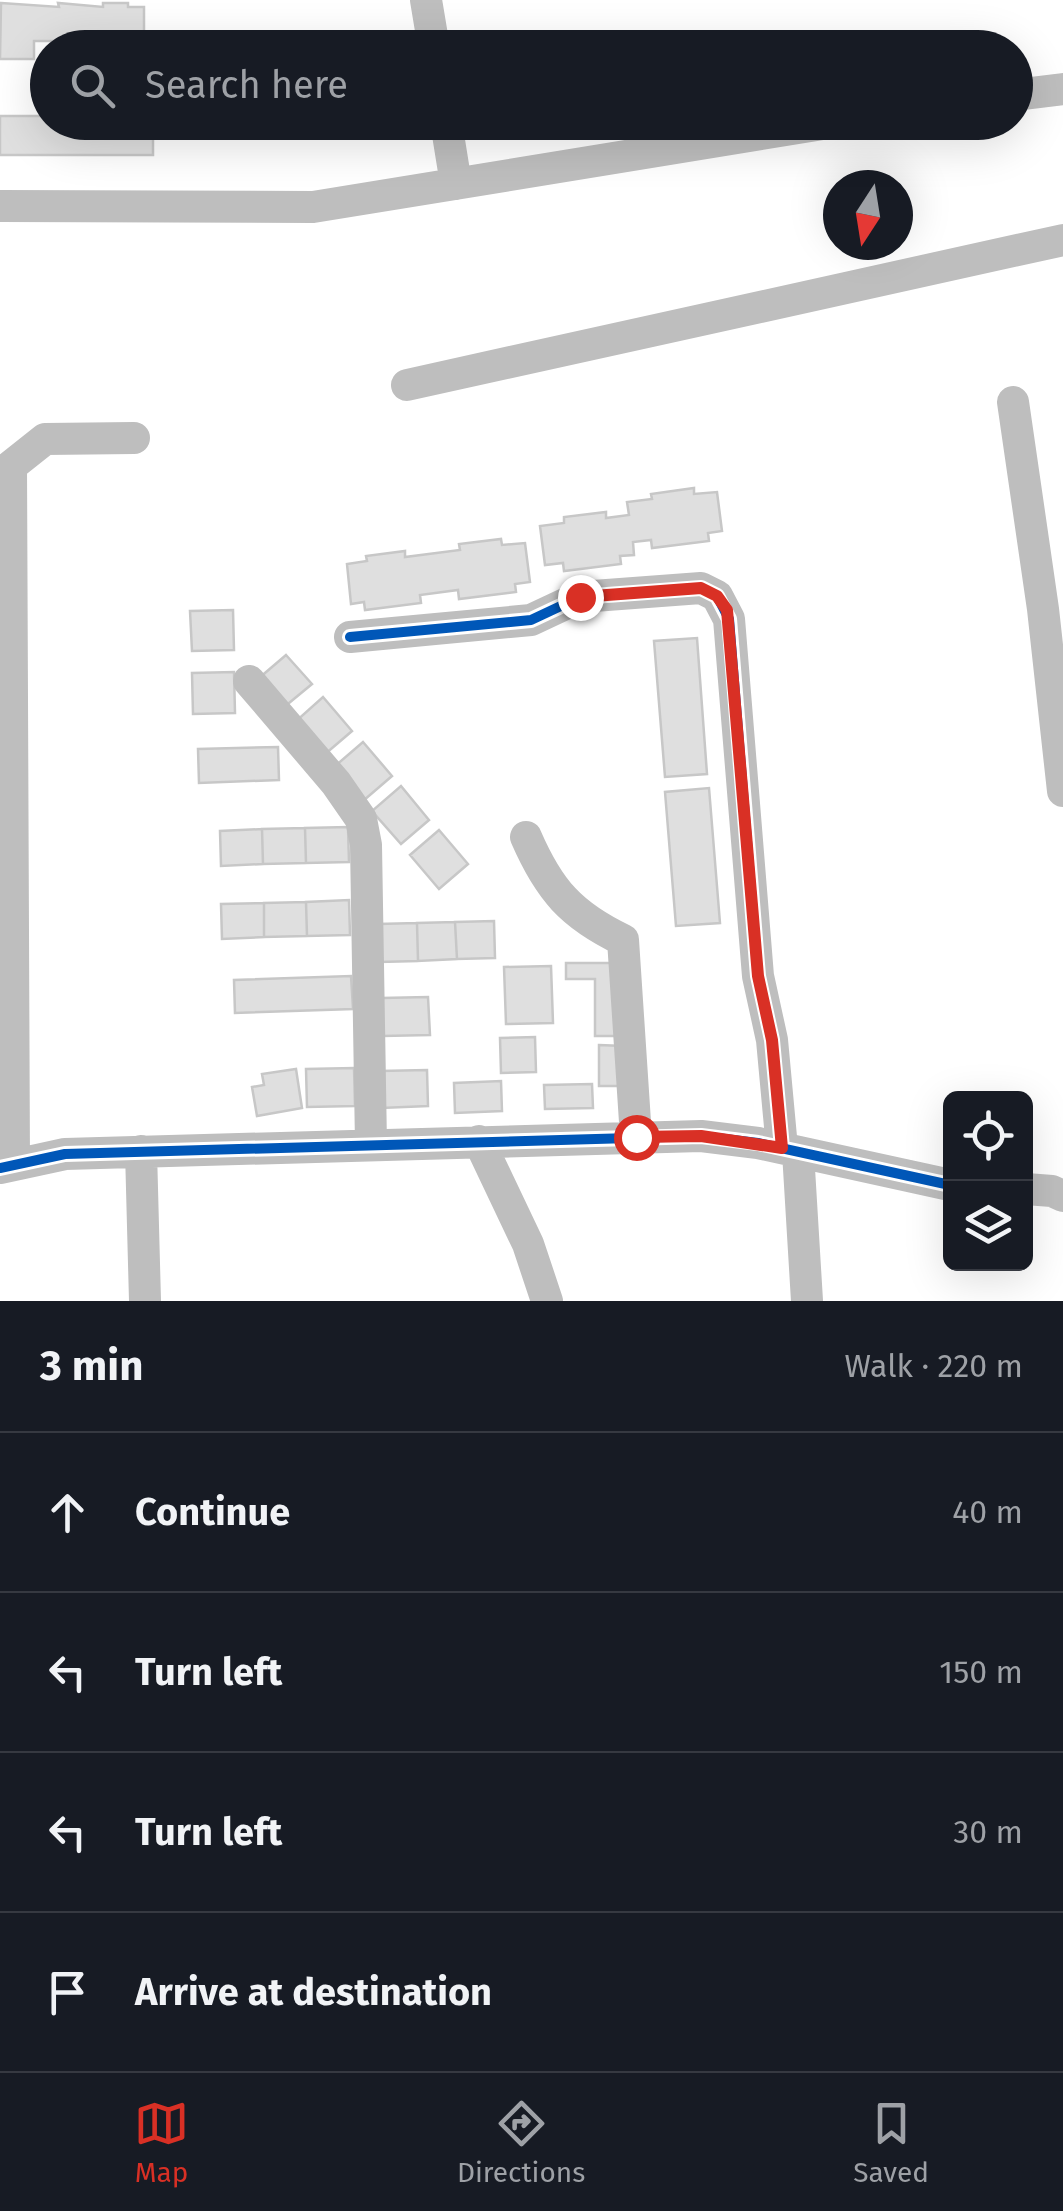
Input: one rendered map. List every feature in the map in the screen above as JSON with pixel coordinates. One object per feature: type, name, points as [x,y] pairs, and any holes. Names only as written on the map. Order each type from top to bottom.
[{"type":"street","points":[[426,0],[431,30]]},
{"type":"street","points":[[1033,93],[1063,89]]},
{"type":"street","points":[[449,140],[456,184]]},
{"type":"street","points":[[0,206],[313,207],[724,140]]},
{"type":"street","points":[[408,385],[1063,240]]},
{"type":"street","points":[[1013,402],[1043,609],[1063,790]]},
{"type":"street","points":[[134,438],[45,439],[10,466],[7,1166],[65,1154],[701,1136],[790,1150],[943,1183]]},
{"type":"street","points":[[350,638],[530,620],[580,597],[701,588],[723,602],[729,619],[758,976],[790,1150],[806,1301]]},
{"type":"street","points":[[249,681],[336,783],[361,819],[366,844],[371,1144]]},
{"type":"street","points":[[526,838],[542,874],[558,893],[595,924],[624,940],[636,1137]]},
{"type":"street","points":[[480,1141],[528,1244],[547,1301]]},
{"type":"street","points":[[142,1152],[145,1301]]},
{"type":"street","points":[[1033,1190],[1063,1196]]},
{"type":"building","points":[[1,3],[103,7],[103,3],[128,3],[128,7],[144,7],[144,30],[30,30],[30,59],[0,59]]},
{"type":"building","points":[[0,116],[30,116],[30,140],[153,140],[153,155],[0,155]]},
{"type":"building","points":[[694,488],[694,494],[717,492],[722,531],[708,533],[709,541],[652,548],[651,540],[633,542],[634,555],[620,556],[621,564],[564,571],[563,563],[545,565],[540,526],[564,523],[564,517],[606,512],[606,518],[629,515],[627,502]]},
{"type":"building","points":[[501,539],[502,545],[525,543],[530,582],[515,584],[516,592],[459,599],[458,590],[420,595],[421,603],[365,610],[364,602],[351,604],[347,564],[367,561],[366,556],[405,551],[405,557],[460,550],[459,544]]},
{"type":"building","points":[[233,610],[234,650],[192,651],[190,611]]},
{"type":"building","points":[[697,638],[707,774],[665,777],[654,641]]},
{"type":"building","points":[[286,655],[312,684],[283,708],[258,679]]},
{"type":"building","points":[[234,672],[235,713],[193,714],[192,673]]},
{"type":"building","points":[[323,697],[352,731],[324,755],[295,722]]},
{"type":"building","points":[[363,742],[392,776],[363,801],[334,767]]},
{"type":"building","points":[[278,747],[279,780],[199,783],[198,749]]},
{"type":"building","points":[[401,786],[429,820],[401,844],[372,811]]},
{"type":"building","points":[[709,788],[720,923],[676,926],[665,792]]},
{"type":"building","points":[[348,827],[349,862],[306,863],[305,828]]},
{"type":"building","points":[[305,828],[306,863],[263,864],[262,829]]},
{"type":"building","points":[[262,829],[263,864],[221,866],[220,831]]},
{"type":"building","points":[[439,830],[468,864],[439,889],[410,855]]},
{"type":"building","points":[[349,900],[350,935],[307,936],[306,902]]},
{"type":"building","points":[[306,902],[307,936],[264,937],[264,903]]},
{"type":"building","points":[[264,903],[264,937],[222,939],[221,904]]},
{"type":"building","points":[[494,921],[495,958],[457,959],[455,922]]},
{"type":"building","points":[[455,922],[457,959],[418,961],[417,923]]},
{"type":"building","points":[[417,923],[418,961],[379,962],[378,924]]},
{"type":"building","points":[[566,963],[621,963],[622,1036],[595,1036],[595,979],[566,979]]},
{"type":"building","points":[[551,966],[553,1023],[506,1024],[504,967]]},
{"type":"building","points":[[351,976],[353,1009],[235,1013],[234,980]]},
{"type":"building","points":[[428,997],[430,1035],[383,1036],[382,998]]},
{"type":"building","points":[[535,1037],[536,1072],[501,1073],[500,1038]]},
{"type":"building","points":[[599,1045],[623,1046],[623,1086],[599,1086]]},
{"type":"building","points":[[354,1068],[355,1106],[307,1107],[306,1069]]},
{"type":"building","points":[[296,1069],[302,1108],[257,1116],[252,1087],[264,1085],[262,1074]]},
{"type":"building","points":[[427,1070],[428,1106],[381,1108],[380,1071]]},
{"type":"building","points":[[501,1081],[502,1111],[455,1113],[454,1083]]},
{"type":"building","points":[[592,1084],[593,1108],[545,1109],[544,1085]]},
{"type":"cycle path","points":[[350,637],[531,620],[580,597],[701,588],[717,596],[729,619],[758,976],[772,1040],[782,1148]]},
{"type":"cycle path","points":[[0,1168],[65,1154],[701,1136],[758,1143],[943,1183]]},
{"type":"route","points":[[580,597],[701,588],[717,596],[727,610],[758,976],[772,1040],[782,1148],[701,1136],[636,1137]]}]
